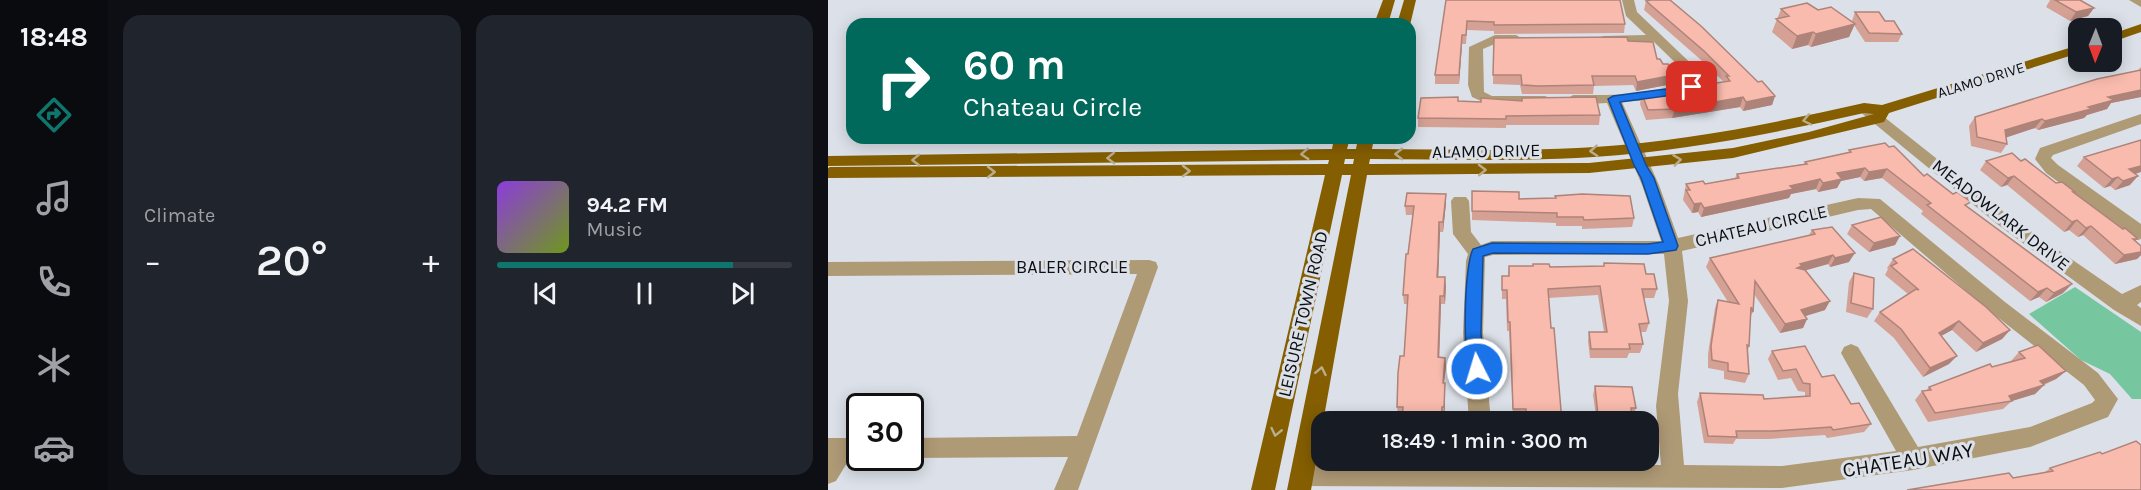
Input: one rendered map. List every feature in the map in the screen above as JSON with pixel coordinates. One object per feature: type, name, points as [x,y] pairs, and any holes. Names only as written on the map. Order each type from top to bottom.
[{"type":"main road","points":[[1383,18],[1389,0]]},
{"type":"main road","points":[[1406,18],[1410,0]]},
{"type":"main road","points":[[2122,35],[2141,28]]},
{"type":"main road","name":"ALAMO DRIVE","points":[[828,161],[1364,154],[1540,170],[1636,157],[1768,146],[1881,115],[2068,53]]},
{"type":"main road","name":"ALAMO DRIVE","points":[[1636,157],[1864,108]]},
{"type":"main road","name":"ALAMO DRIVE","points":[[828,173],[1338,154]]},
{"type":"main road","name":"LEISURE TOWN ROAD","points":[[1263,490],[1338,154]]},
{"type":"main road","name":"LEISURE TOWN ROAD","points":[[1300,482],[1364,154]]},
{"type":"street","points":[[1528,39],[1495,39],[1476,47],[1475,85],[1477,94],[1490,100],[1613,99],[1673,92],[1692,87],[1695,74],[1631,13],[1628,0]]},
{"type":"street","points":[[2135,0],[2141,3]]},
{"type":"street","points":[[1584,40],[1640,40],[1655,37]]},
{"type":"street","points":[[1613,99],[1636,157],[1648,178],[1671,246],[1677,275],[1679,301],[1674,358],[1668,383],[1666,418],[1674,477]]},
{"type":"street","name":"MEADOWLARK DRIVE","points":[[1864,108],[1881,115],[2003,219],[2141,318]]},
{"type":"street","points":[[2141,119],[2046,152],[2043,159],[2052,169],[2141,233]]},
{"type":"street","points":[[1460,201],[1462,234],[1478,253],[1475,261],[1473,333],[1479,411]]},
{"type":"street","name":"CHATEAU CIRCLE","points":[[1478,253],[1492,248],[1648,249],[1699,242],[1858,204],[1874,203],[1998,307],[2091,379],[2107,399]]},
{"type":"street","name":"BALER CIRCLE","points":[[828,268],[1149,267],[1066,490]]},
{"type":"street","points":[[2121,305],[2141,292]]},
{"type":"street","points":[[1851,353],[1913,459]]},
{"type":"street","name":"CHATEAU WAY","points":[[1558,471],[1674,477],[1782,477],[1913,459],[2030,437],[2100,410],[2107,399]]},
{"type":"street","points":[[924,448],[1084,446]]},
{"type":"street","points":[[828,473],[844,448]]},
{"type":"street","name":"CHATEAU WAY","points":[[1300,482],[1433,471]]},
{"type":"green space","points":[[2075,287],[2141,332],[2141,399],[2132,399],[2110,374],[2081,360],[2029,314]]},
{"type":"building","points":[[1446,0],[1620,0],[1625,24],[1494,25],[1494,22],[1467,21],[1466,35],[1462,35],[1459,75],[1435,75]]},
{"type":"building","points":[[1670,0],[1701,26],[1758,82],[1762,81],[1775,96],[1746,102],[1743,97],[1675,109],[1648,110],[1642,94],[1730,81],[1726,76],[1729,76],[1704,51],[1646,1]]},
{"type":"building","points":[[2055,0],[2080,0],[2094,8],[2076,12]]},
{"type":"building","points":[[1807,3],[1818,10],[1831,7],[1855,24],[1816,34],[1813,32],[1797,36],[1776,19],[1789,16],[1781,9]]},
{"type":"building","points":[[1855,12],[1879,12],[1885,21],[1894,21],[1902,34],[1869,33]]},
{"type":"building","points":[[1627,37],[1628,41],[1653,42],[1657,59],[1660,59],[1663,64],[1668,64],[1674,75],[1637,82],[1635,76],[1592,76],[1594,85],[1538,86],[1522,85],[1521,75],[1493,75],[1494,38]]},
{"type":"building","points":[[2141,70],[2141,90],[2108,97],[2114,100],[2088,107],[2091,109],[2045,121],[2042,119],[2005,130],[2007,144],[1977,137],[1975,117],[2097,79]]},
{"type":"building","points":[[1458,97],[1458,101],[1481,102],[1481,98],[1522,101],[1522,98],[1596,97],[1600,115],[1506,116],[1506,119],[1418,118],[1421,98]]},
{"type":"building","points":[[2141,140],[2141,166],[2129,169],[2138,176],[2123,181],[2118,177],[2112,179],[2084,157]]},
{"type":"building","points":[[1885,143],[1889,147],[1894,146],[1924,176],[1927,174],[1953,194],[1957,192],[1971,202],[1965,205],[2072,284],[2054,293],[2047,288],[2038,292],[1927,205],[1931,203],[1887,169],[1869,172],[1865,168],[1837,173],[1842,179],[1823,183],[1820,179],[1790,186],[1793,189],[1704,208],[1701,203],[1694,204],[1686,190],[1690,190],[1686,184],[1703,181],[1705,184],[1739,178],[1737,174],[1807,164],[1805,162]]},
{"type":"building","points":[[2012,153],[2021,161],[2025,159],[2056,183],[2062,182],[2123,229],[2125,228],[2138,239],[2133,239],[2141,246],[2141,252],[2124,255],[2091,226],[2086,228],[2077,220],[2072,222],[2014,176],[2008,178],[1986,161]]},
{"type":"building","points":[[1472,191],[1519,192],[1519,199],[1556,198],[1555,196],[1582,194],[1630,196],[1634,218],[1584,220],[1583,217],[1557,217],[1557,213],[1472,211]]},
{"type":"building","points":[[1407,193],[1446,194],[1443,222],[1439,222],[1437,277],[1445,277],[1444,296],[1440,296],[1438,357],[1445,358],[1444,407],[1442,411],[1403,411],[1403,407],[1397,407],[1398,373],[1400,356],[1404,356],[1408,295],[1403,295],[1406,254],[1408,254],[1414,206],[1405,206]]},
{"type":"building","points":[[1881,217],[1900,236],[1874,243],[1852,225]]},
{"type":"building","points":[[1832,227],[1855,253],[1835,258],[1833,255],[1800,264],[1802,266],[1797,268],[1805,270],[1830,301],[1801,310],[1807,319],[1785,324],[1755,281],[1749,346],[1747,345],[1749,374],[1728,371],[1728,363],[1712,360],[1711,346],[1718,300],[1739,304],[1710,258],[1815,234],[1812,230]]},
{"type":"building","points":[[1913,249],[1986,307],[2010,330],[1983,343],[1959,321],[1939,333],[1957,356],[1930,368],[1901,329],[1880,312],[1916,289],[1919,290],[1891,266],[1897,263],[1893,259]]},
{"type":"building","points":[[1604,263],[1644,264],[1646,274],[1654,274],[1657,289],[1642,289],[1649,323],[1639,324],[1643,344],[1629,344],[1630,349],[1591,349],[1589,332],[1607,332],[1600,286],[1548,289],[1551,328],[1554,328],[1561,411],[1513,409],[1510,322],[1508,322],[1507,290],[1502,290],[1502,276],[1509,276],[1509,266],[1549,264],[1550,267],[1604,266]]},
{"type":"building","points":[[1854,273],[1874,278],[1873,309],[1851,303]]},
{"type":"building","points":[[2038,345],[2066,371],[2040,381],[2044,385],[2009,396],[2012,401],[1935,413],[1922,391],[1931,390],[1929,387],[1990,364],[1992,367],[2025,358],[2019,352]]},
{"type":"building","points":[[1805,346],[1822,377],[1834,375],[1851,404],[1859,403],[1871,424],[1833,430],[1831,427],[1736,431],[1737,437],[1708,436],[1700,393],[1763,395],[1764,399],[1810,396],[1810,384],[1803,383],[1796,369],[1783,371],[1772,351]]},
{"type":"building","points":[[1595,386],[1632,387],[1636,408],[1631,408],[1631,411],[1598,411]]},
{"type":"building","points":[[2136,441],[2141,445],[2141,490],[1907,490],[2009,473],[2013,478],[2053,471],[2050,468],[2100,452],[2102,454]]},
{"type":"route","points":[[1477,369],[1473,333],[1475,261],[1478,253],[1492,248],[1648,249],[1671,246],[1648,178],[1640,165],[1613,99],[1673,92],[1692,87]]}]
